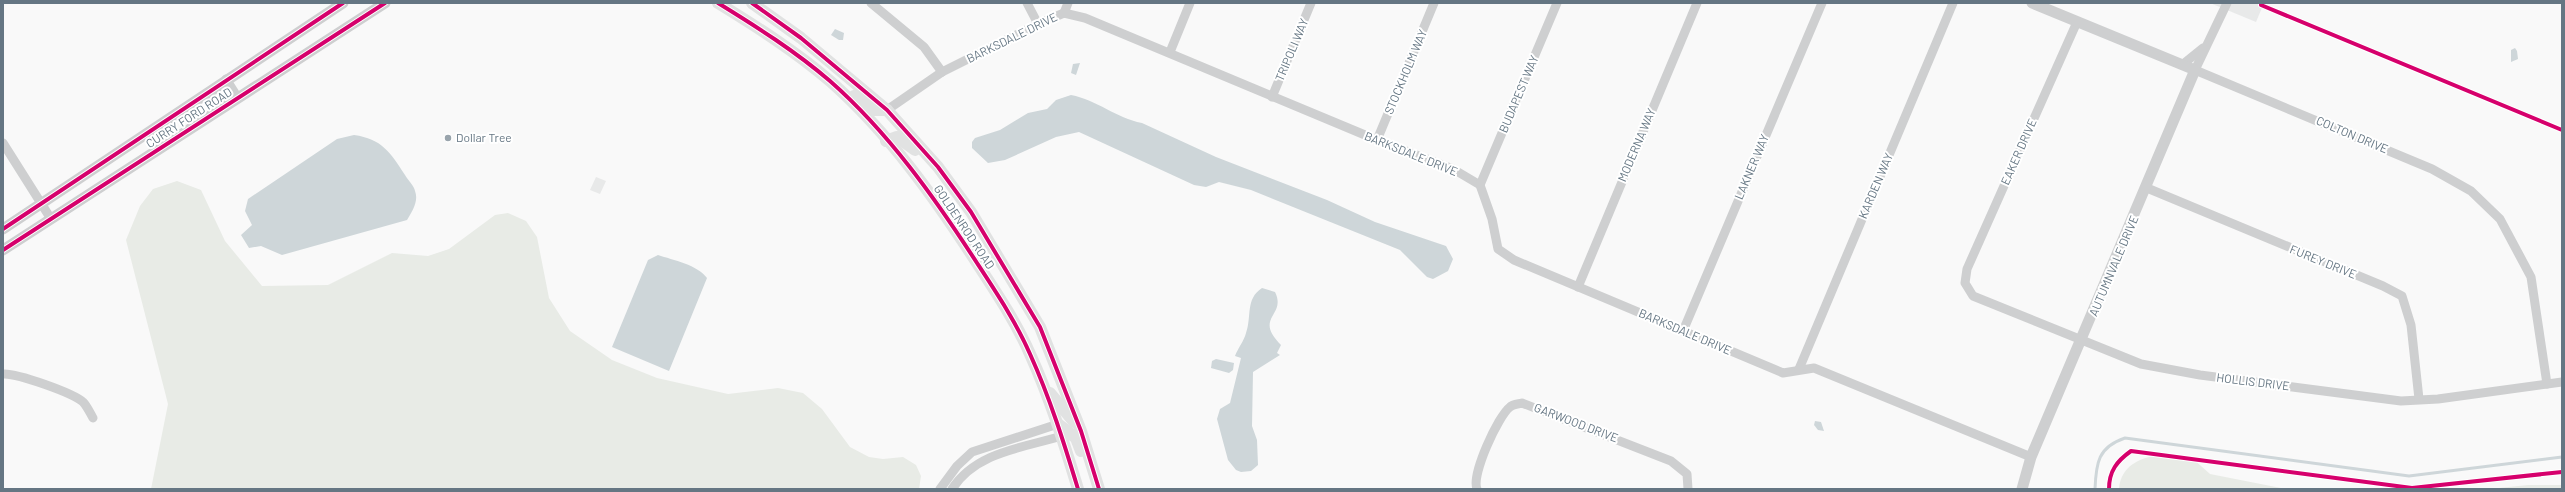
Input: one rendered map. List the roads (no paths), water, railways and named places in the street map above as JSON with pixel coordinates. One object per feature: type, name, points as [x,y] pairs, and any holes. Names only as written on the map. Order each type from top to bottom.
[{"type":"main road","name":"GOLDENROD ROAD","points":[[718,3],[778,40],[830,82],[886,141],[944,211],[991,285],[1030,353],[1058,424],[1078,489]]},
{"type":"main road","name":"GOLDENROD ROAD","points":[[752,3],[801,38],[887,110],[938,167],[979,225],[1040,327],[1081,431],[1099,489]]},
{"type":"main road","points":[[830,82],[850,92],[872,110],[887,110]]},
{"type":"main road","points":[[886,141],[897,137],[905,141],[938,167]]},
{"type":"main road","points":[[1043,384],[1081,431]]},
{"type":"main road","points":[[1058,424],[1076,438],[1085,463],[1093,472]]},
{"type":"street","name":"CURRY FORD ROAD","points":[[3,229],[226,79],[343,3]]},
{"type":"street","name":"CURRY FORD ROAD","points":[[3,250],[386,3]]},
{"type":"street","points":[[871,3],[924,47],[942,72]]},
{"type":"street","points":[[1027,3],[1038,24]]},
{"type":"street","points":[[1064,13],[1068,3]]},
{"type":"street","points":[[1170,52],[1190,3]]},
{"type":"street","name":"TRIPOLI WAY","points":[[1272,97],[1311,3]]},
{"type":"street","name":"STOCKHOLM WAY","points":[[1377,140],[1434,3]]},
{"type":"street","name":"BUDAPEST WAY","points":[[1480,185],[1557,3]]},
{"type":"street","name":"MODERNA WAY","points":[[1578,286],[1697,3]]},
{"type":"street","name":"LAKNER WAY","points":[[1683,331],[1822,3]]},
{"type":"street","name":"KARDEN WAY","points":[[1799,369],[1953,3]]},
{"type":"street","name":"COLTON DRIVE","points":[[2032,3],[2432,169],[2471,191],[2500,219],[2531,277],[2547,384]]},
{"type":"street","name":"AUTUMNVALE DRIVE","points":[[2022,489],[2031,457],[2082,342],[2207,42],[2227,3]]},
{"type":"street","name":"BARKSDALE DRIVE","points":[[887,110],[942,72],[1038,24],[1064,13],[1085,18],[1170,52],[1272,97],[1453,169],[1480,185],[1492,219],[1498,249],[1514,260],[1783,373],[1799,369],[1814,368],[2031,457]]},
{"type":"street","name":"EAKER DRIVE","points":[[1965,283],[1967,268],[2077,22]]},
{"type":"street","name":"AUTUMNVALE DRIVE","points":[[2182,65],[2198,53],[2207,42]]},
{"type":"street","points":[[226,79],[238,98]]},
{"type":"street","points":[[3,143],[51,219]]},
{"type":"street","name":"FUREY DRIVE","points":[[2147,188],[2383,286],[2402,296],[2411,325],[2419,399]]},
{"type":"street","name":"HOLLIS DRIVE","points":[[1965,283],[1973,296],[2082,342],[2141,364],[2200,375],[2401,401],[2562,382]]},
{"type":"street","points":[[3,374],[9,374],[41,383],[82,402],[93,418]]},
{"type":"street","name":"GARWOOD DRIVE","points":[[1477,489],[1475,484],[1476,472],[1501,418],[1511,406],[1522,403],[1671,461],[1687,474],[1688,489]]},
{"type":"street","points":[[940,489],[956,466],[972,452],[1058,424]]},
{"type":"street","points":[[952,489],[962,474],[982,460],[1062,436]]},
{"type":"waterway","points":[[2095,489],[2096,471],[2100,457],[2109,446],[2125,438],[2409,476],[2562,457]]},
{"type":"place","name":"Dollar Tree","points":[[448,138]]}]
